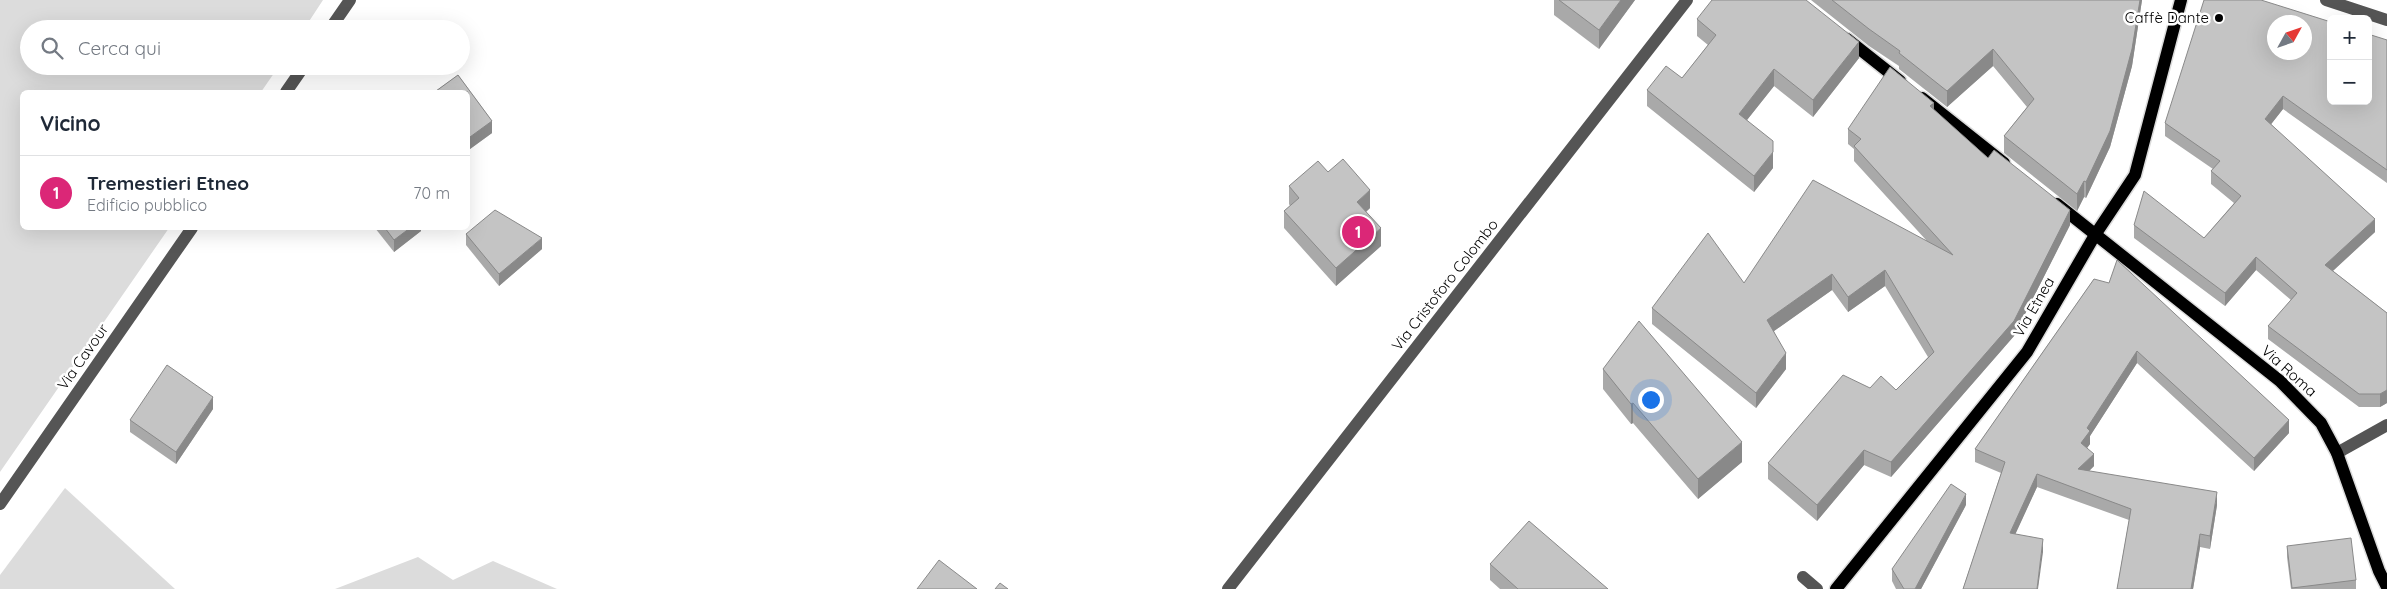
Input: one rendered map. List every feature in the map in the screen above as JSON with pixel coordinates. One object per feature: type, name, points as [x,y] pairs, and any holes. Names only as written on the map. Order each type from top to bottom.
[{"type":"main road","name":"Via Etnea","points":[[1839,589],[2026,352],[2095,235],[2135,174],[2181,0]]},
{"type":"main road","points":[[1837,31],[2017,173]]},
{"type":"main road","name":"Via Roma","points":[[2047,196],[2280,381],[2321,423],[2336,453],[2379,571],[2387,586]]},
{"type":"street","points":[[336,20],[350,0]]},
{"type":"street","name":"Via Cristoforo Colombo","points":[[1228,589],[1686,0]]},
{"type":"street","points":[[2326,0],[2387,20]]},
{"type":"street","points":[[287,90],[298,75]]},
{"type":"street","name":"Via Cavour","points":[[0,504],[191,230]]},
{"type":"street","points":[[2336,453],[2387,425]]},
{"type":"street","points":[[1803,576],[1816,589]]},
{"type":"shaded area","points":[[0,0],[323,0],[310,20],[20,20],[20,75],[273,75],[262,90],[20,90],[20,230],[168,230],[0,472]]},
{"type":"shaded area","points":[[65,488],[175,589],[0,589],[0,575]]},
{"type":"shaded area","points":[[418,557],[453,580],[493,561],[557,589],[335,589]]},
{"type":"building","points":[[1559,0],[1621,0],[1599,30]]},
{"type":"building","points":[[1712,0],[1806,0],[1859,42],[1813,100],[1774,69],[1739,114],[1773,141],[1773,152],[1754,176],[1647,90],[1666,66],[1682,78],[1716,35],[1697,19]]},
{"type":"building","points":[[1832,0],[2140,0],[2132,49],[2110,131],[2086,182],[2084,181],[2077,194],[2004,136],[2034,99],[1993,49],[1947,91],[1899,53],[1900,51]]},
{"type":"building","points":[[2204,0],[2261,0],[2309,15],[2267,15],[2267,60],[2312,60],[2312,16],[2327,21],[2327,105],[2372,105],[2372,35],[2387,40],[2387,170],[2283,96],[2265,119],[2375,219],[2325,265],[2387,313],[2387,390],[2380,394],[2359,394],[2268,326],[2297,293],[2256,257],[2225,293],[2134,225],[2144,191],[2204,238],[2241,196],[2211,171],[2220,161],[2165,123]]},
{"type":"building","points":[[1890,67],[1934,103],[1930,106],[1988,158],[1994,150],[2070,210],[2014,321],[1891,462],[1864,450],[1817,505],[1768,463],[1843,375],[1870,388],[1881,376],[1896,390],[1934,352],[1885,270],[1848,297],[1832,274],[1767,320],[1786,353],[1756,393],[1652,308],[1708,233],[1744,283],[1813,180],[1953,255],[1854,146],[1861,139],[1848,129]]},
{"type":"building","points":[[458,75],[469,90],[437,90]]},
{"type":"building","points":[[470,91],[492,121],[470,137]]},
{"type":"building","points":[[1343,159],[1370,190],[1357,202],[1381,228],[1336,268],[1284,211],[1299,198],[1289,186],[1318,161],[1328,172]]},
{"type":"building","points":[[495,210],[542,238],[499,274],[466,234]]},
{"type":"building","points":[[386,230],[407,230],[394,240]]},
{"type":"building","points":[[2117,260],[2289,420],[2254,458],[2137,351],[2087,428],[2090,431],[2081,443],[2094,454],[2078,469],[2217,492],[2210,536],[2200,534],[2191,589],[2117,589],[2131,509],[2037,474],[2010,533],[2043,539],[2037,589],[1963,589],[2005,462],[1975,449],[2094,279],[2109,283]]},
{"type":"building","points":[[1639,321],[1742,442],[1698,479],[1633,403],[1631,404],[1603,369]]},
{"type":"building","points":[[167,365],[213,397],[176,452],[130,420]]},
{"type":"building","points":[[1951,484],[1966,494],[1915,589],[1904,589],[1892,569]]},
{"type":"building","points":[[1529,521],[1608,589],[1518,589],[1490,564]]},
{"type":"building","points":[[2351,538],[2356,580],[2292,588],[2287,546]]},
{"type":"building","points":[[939,560],[977,589],[917,589]]},
{"type":"building","points":[[1000,583],[1008,589],[995,589]]},
{"type":"place","name":"Caffè Dante","points":[[2219,18]]},
{"type":"place","name":"Tremestieri Etneo","points":[[1358,232]]}]
